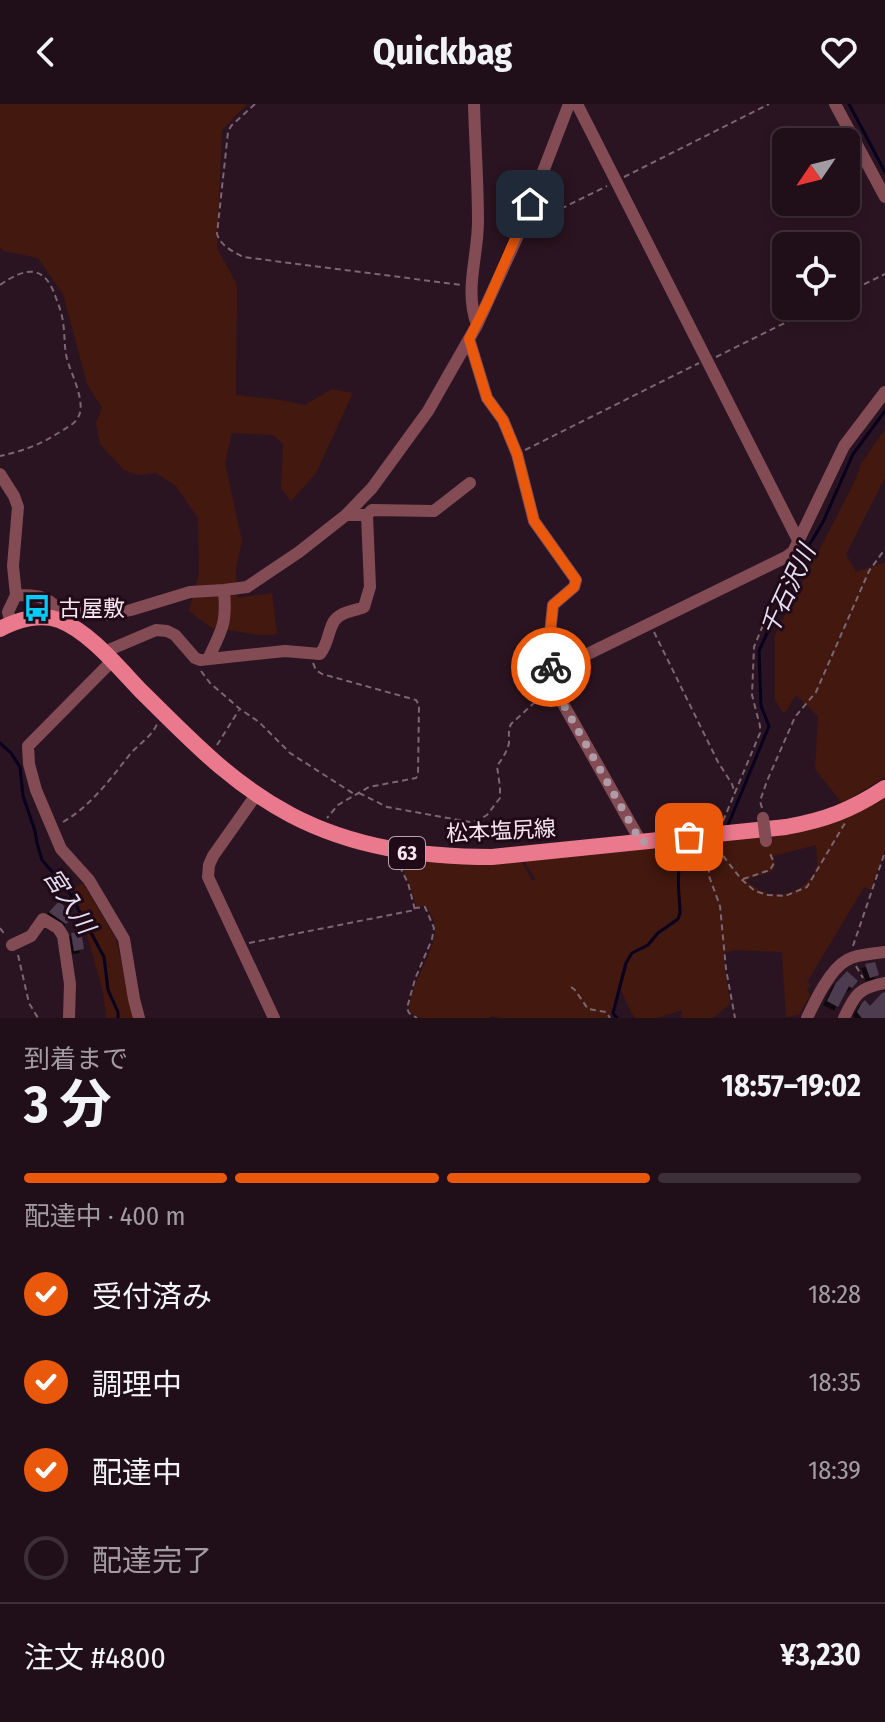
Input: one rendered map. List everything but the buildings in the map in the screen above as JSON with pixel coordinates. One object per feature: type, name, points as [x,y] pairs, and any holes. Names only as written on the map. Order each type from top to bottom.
[{"type":"main road","points":[[6,626],[58,614]]},
{"type":"main road","name":"松本塩尻線","points":[[58,614],[108,657],[209,758],[256,795],[292,816],[321,828],[393,851],[448,857],[492,857],[786,827],[819,821],[852,808],[885,788]]},
{"type":"street","points":[[474,104],[478,225],[471,309],[477,325]]},
{"type":"street","points":[[16,595],[40,596],[50,600],[58,614],[107,615],[190,592],[247,587],[346,515],[372,488],[428,411],[477,325],[521,229],[569,104]]},
{"type":"street","points":[[577,104],[799,542]]},
{"type":"street","points":[[835,104],[885,197]]},
{"type":"street","points":[[469,339],[487,398],[503,420],[517,454],[534,521],[576,580],[574,587],[553,605],[549,644],[552,679],[641,842]]},
{"type":"street","points":[[552,679],[650,624],[793,552],[844,446],[885,392]]},
{"type":"street","points":[[0,474],[18,507],[13,566],[16,595],[6,626]]},
{"type":"street","points":[[346,515],[367,515],[372,510],[434,511],[470,483]]},
{"type":"street","points":[[139,1018],[124,939],[89,880],[61,849],[36,790],[28,746],[108,657],[156,630],[175,635],[195,658],[204,660],[285,651],[320,654],[327,646],[337,617],[358,610],[366,603],[370,587],[367,515]]},
{"type":"street","points":[[204,660],[224,624],[224,590]]},
{"type":"street","points":[[256,795],[213,856],[208,877],[274,1018]]},
{"type":"street","points":[[763,818],[766,841]]},
{"type":"street","points":[[12,945],[31,936],[43,919],[58,928],[65,944],[70,984],[69,1018]]},
{"type":"street","points":[[807,1018],[838,966],[850,958],[885,952]]},
{"type":"street","points":[[848,1016],[854,996],[868,987],[885,983]]},
{"type":"path","points":[[255,104],[228,132],[217,234],[227,249],[243,257],[471,286]]},
{"type":"path","points":[[521,229],[769,104]]},
{"type":"path","points":[[0,285],[9,279],[36,272],[43,274],[52,284],[63,321],[68,362],[77,384],[80,415],[76,421],[41,444],[0,456]]},
{"type":"path","points":[[860,286],[885,274]]},
{"type":"path","points":[[517,454],[790,320]]},
{"type":"path","points":[[763,818],[760,801],[795,717],[816,692],[869,571],[885,549]]},
{"type":"path","points":[[717,834],[760,733],[752,695],[754,647],[785,573],[786,557]]},
{"type":"path","points":[[650,624],[735,795]]},
{"type":"path","points":[[312,654],[314,665],[322,674],[416,700],[419,705],[416,778],[369,787],[338,805],[321,828]]},
{"type":"path","points":[[204,660],[200,668],[204,676],[259,722],[290,753],[357,794],[387,807],[470,822],[487,815],[500,798],[497,766],[506,753],[511,724],[552,679]]},
{"type":"path","points":[[209,758],[240,709]]},
{"type":"path","points":[[52,829],[78,813],[103,787],[155,730],[163,712]]},
{"type":"path","points":[[735,1018],[726,969],[720,906],[709,876],[709,863],[717,848],[741,879],[755,891],[785,896],[807,887],[852,808]]},
{"type":"path","points":[[741,879],[773,867],[766,841]]},
{"type":"path","points":[[393,851],[408,883],[414,908]]},
{"type":"path","points":[[868,987],[850,958],[885,852]]},
{"type":"path","points":[[240,945],[425,907],[434,928],[407,1008],[417,1018]]},
{"type":"path","points":[[0,928],[18,953],[29,1003],[38,1018]]},
{"type":"path","points":[[571,987],[588,1009],[606,1012],[610,1018]]},
{"type":"shaded area","points":[[0,104],[247,104],[222,130],[217,248],[237,285],[236,395],[305,405],[332,389],[353,393],[316,473],[291,501],[281,488],[283,444],[273,435],[232,433],[225,462],[242,541],[236,569],[237,598],[272,593],[277,634],[261,635],[212,628],[189,611],[199,573],[198,518],[176,486],[156,473],[139,475],[124,470],[100,444],[96,423],[102,408],[87,384],[63,294],[38,258],[0,248]]},
{"type":"shaded area","points":[[885,429],[885,478],[846,554],[856,572],[885,562],[885,777],[842,803],[815,769],[818,716],[796,695],[784,714],[775,700],[775,635],[861,464]]},
{"type":"shaded area","points":[[885,792],[885,849],[871,890],[864,887],[807,982],[811,985],[807,990],[810,995],[799,1015],[786,1017],[782,952],[735,950],[723,953],[730,1004],[713,1018],[681,1018],[682,1010],[657,1018],[636,1018],[620,988],[610,1018],[420,1018],[410,1012],[412,994],[433,943],[435,929],[426,906],[416,906],[398,861],[400,857],[521,860],[532,881],[535,879],[525,863],[528,859],[803,829]],"holes":[[[816,845],[816,870],[798,889],[771,894],[746,880],[775,869],[774,856]]]},
{"type":"shaded area","points":[[83,883],[116,939],[134,1018],[106,1018],[103,992],[74,888]]},
{"type":"waterway","name":"千石沢川","points":[[849,104],[885,172]]},
{"type":"waterway","name":"千石沢川","points":[[728,825],[769,726],[761,706],[759,651],[853,454],[885,411]]},
{"type":"waterway","name":"宮入川","points":[[0,743],[20,767],[23,796],[42,860],[68,890],[104,957],[108,990],[118,1018]]},
{"type":"waterway","name":"千石沢川","points":[[617,1018],[613,1013],[626,963],[632,953],[648,945],[658,933],[678,919],[682,860],[690,850],[710,845]]},
{"type":"way so far","points":[[551,667],[553,686],[641,842],[689,837]]},
{"type":"place","name":"古屋敷","points":[[37,608]]},
{"type":"route","points":[[530,204],[469,339],[487,398],[503,420],[517,454],[534,521],[576,580],[574,587],[553,605],[549,644],[551,667]]}]
